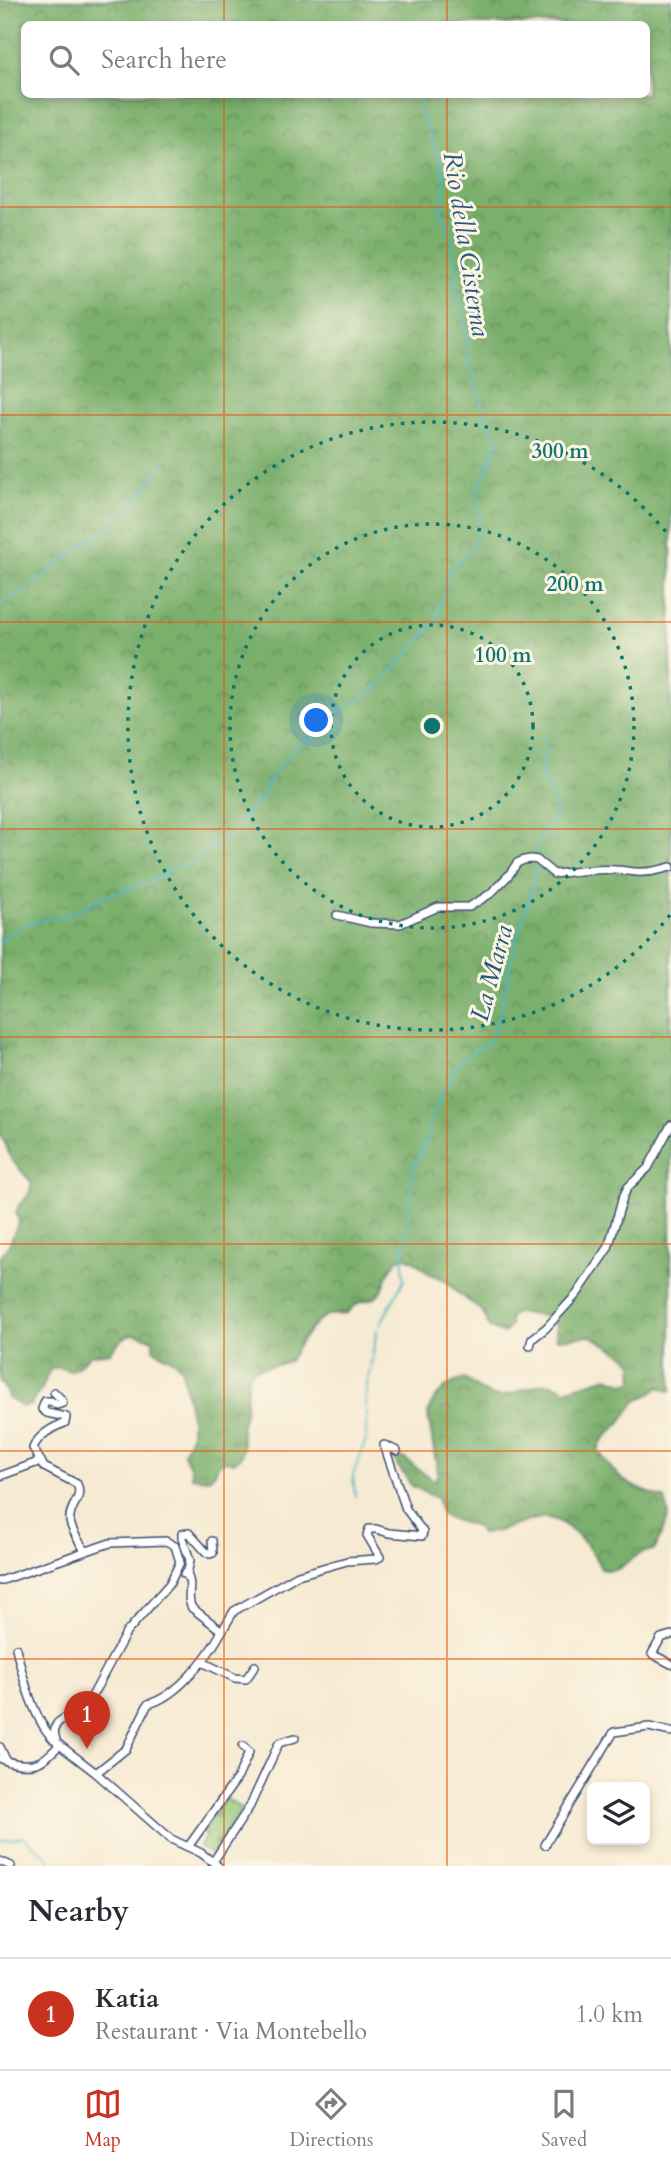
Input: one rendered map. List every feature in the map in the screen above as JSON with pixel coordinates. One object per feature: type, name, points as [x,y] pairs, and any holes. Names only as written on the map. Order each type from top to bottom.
[{"type":"street","points":[[337,915],[371,923],[400,924],[438,907],[469,907],[490,894],[517,863],[531,859],[537,860],[554,874],[615,869],[644,873],[671,867]]},
{"type":"street","points":[[530,1346],[532,1339],[546,1328],[577,1294],[608,1248],[628,1187],[648,1168],[671,1125]]},
{"type":"street","points":[[54,1392],[63,1403],[57,1405],[45,1401],[42,1409],[47,1413],[66,1417],[65,1423],[52,1428],[33,1448],[44,1467],[78,1484],[79,1497],[69,1517],[85,1551]]},
{"type":"street","points":[[96,1773],[126,1749],[148,1704],[157,1702],[189,1677],[202,1662],[234,1611],[298,1575],[347,1561],[380,1557],[367,1535],[369,1530],[422,1535],[423,1532],[406,1509],[384,1445],[397,1451]]},
{"type":"street","points":[[0,1476],[41,1461]]},
{"type":"street","points":[[212,1541],[213,1553],[210,1554],[188,1532],[182,1534],[181,1538],[190,1560],[187,1575],[190,1580],[190,1604],[222,1631]]},
{"type":"street","points":[[0,1581],[110,1543],[166,1541],[175,1546],[180,1556],[177,1572],[126,1633],[90,1700],[82,1709],[57,1724],[54,1729],[58,1744]]},
{"type":"street","points":[[177,1572],[187,1575]]},
{"type":"street","points":[[671,1635],[661,1639],[652,1654],[671,1664]]},
{"type":"street","points":[[16,1648],[20,1666],[45,1730],[171,1839],[215,1864],[250,1806],[279,1743],[295,1738]]},
{"type":"street","points":[[202,1662],[235,1678],[246,1679],[255,1666]]},
{"type":"street","points":[[545,1845],[614,1732],[649,1727],[671,1732]]},
{"type":"street","points":[[0,1747],[3,1759],[35,1763],[44,1760],[58,1744]]},
{"type":"street","points":[[188,1847],[237,1777],[249,1752],[243,1746]]},
{"type":"street","points":[[0,1861],[10,1866]]},
{"type":"green space","points":[[0,0],[671,0],[671,1392],[659,1387],[636,1401],[620,1423],[601,1442],[598,1450],[619,1477],[665,1499],[669,1516],[655,1549],[638,1555],[618,1569],[601,1569],[585,1543],[559,1521],[540,1518],[481,1534],[477,1527],[442,1515],[437,1498],[412,1486],[397,1465],[393,1454],[405,1459],[434,1481],[438,1474],[428,1415],[436,1397],[459,1380],[465,1379],[494,1396],[512,1394],[547,1383],[565,1390],[608,1377],[625,1384],[634,1381],[633,1364],[628,1357],[591,1336],[557,1339],[555,1321],[547,1317],[517,1312],[510,1317],[510,1326],[504,1334],[489,1327],[482,1311],[445,1280],[428,1273],[406,1257],[398,1259],[388,1274],[382,1291],[375,1298],[358,1303],[345,1314],[327,1315],[319,1320],[303,1338],[289,1361],[254,1369],[248,1376],[241,1429],[241,1456],[234,1462],[225,1461],[218,1465],[215,1473],[208,1479],[192,1477],[191,1468],[183,1453],[191,1436],[191,1418],[182,1369],[176,1362],[153,1349],[153,1340],[129,1335],[110,1352],[90,1355],[70,1371],[52,1369],[31,1405],[23,1407],[8,1398],[0,1382],[0,1257],[9,1245],[19,1221],[16,1213],[19,1205],[28,1196],[32,1183],[11,1159],[0,1136]]},
{"type":"green space","points":[[226,1798],[241,1809],[213,1855],[199,1847],[206,1836],[200,1832]]},
{"type":"waterway","name":"Rio della Cisterna","points":[[0,942],[26,924],[70,914],[101,898],[160,877],[171,868],[194,864],[238,827],[246,813],[264,795],[265,788],[293,749],[318,734],[325,728],[327,721],[343,709],[375,690],[437,620],[439,605],[444,598],[445,575],[477,538],[480,516],[477,493],[498,441],[483,410],[469,362],[465,321],[455,281],[458,266],[448,223],[440,211],[444,189],[441,165],[416,98]]},
{"type":"waterway","points":[[0,606],[41,578],[127,511],[165,462]]},
{"type":"waterway","name":"La Marra","points":[[536,856],[537,844],[557,815],[541,769],[547,752],[542,735]]},
{"type":"waterway","name":"La Marra","points":[[380,1325],[404,1280],[403,1263],[413,1169],[428,1136],[432,1114],[459,1063],[466,1055],[491,1041],[537,865]]},
{"type":"waterway","points":[[355,1496],[353,1475],[366,1440],[366,1391],[377,1330]]},
{"type":"waterway","points":[[0,1840],[23,1837],[45,1854],[53,1866]]},
{"type":"place","name":"Katia","points":[[87,1749]]}]
